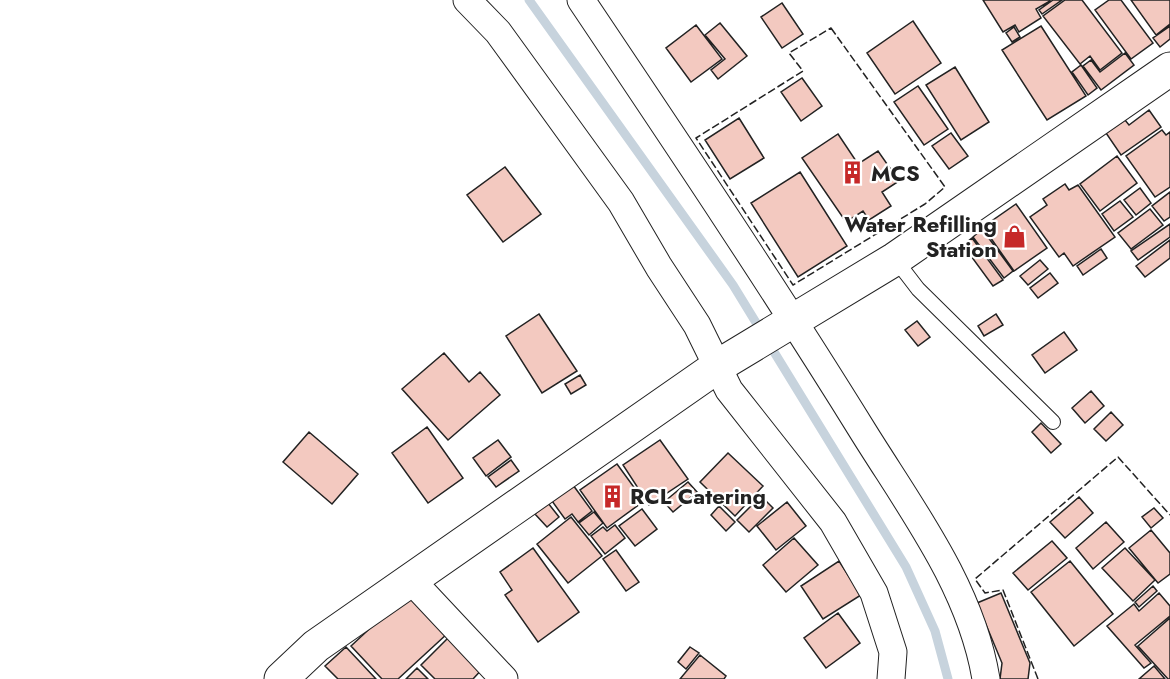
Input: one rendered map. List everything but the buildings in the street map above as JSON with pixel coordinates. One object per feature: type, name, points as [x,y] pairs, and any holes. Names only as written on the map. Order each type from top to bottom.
[{"type":"street","points":[[467,0],[498,32],[621,201],[696,325],[729,390],[833,522],[874,592],[893,652],[891,679]]},
{"type":"street","points":[[581,0],[774,331],[955,583],[981,647],[986,679]]},
{"type":"street","points":[[281,679],[316,646],[718,366],[895,259],[1170,69]]},
{"type":"street","points":[[412,581],[504,679]]},
{"type":"lane","points":[[895,259],[918,289],[1053,422]]},
{"type":"waterway","points":[[529,0],[733,285],[906,567],[935,631],[948,679]]},
{"type":"fence","points":[[831,28],[945,187],[925,204],[793,285],[696,138],[803,71],[789,53],[831,28]]},
{"type":"fence","points":[[1038,679],[1003,590],[985,593],[975,579],[1118,457],[1170,515]]},
{"type":"place","name":"MCS","points":[[853,173]]},
{"type":"place","name":"Water Refilling Station","points":[[1015,237]]},
{"type":"place","name":"RCL Catering","points":[[612,496]]}]
